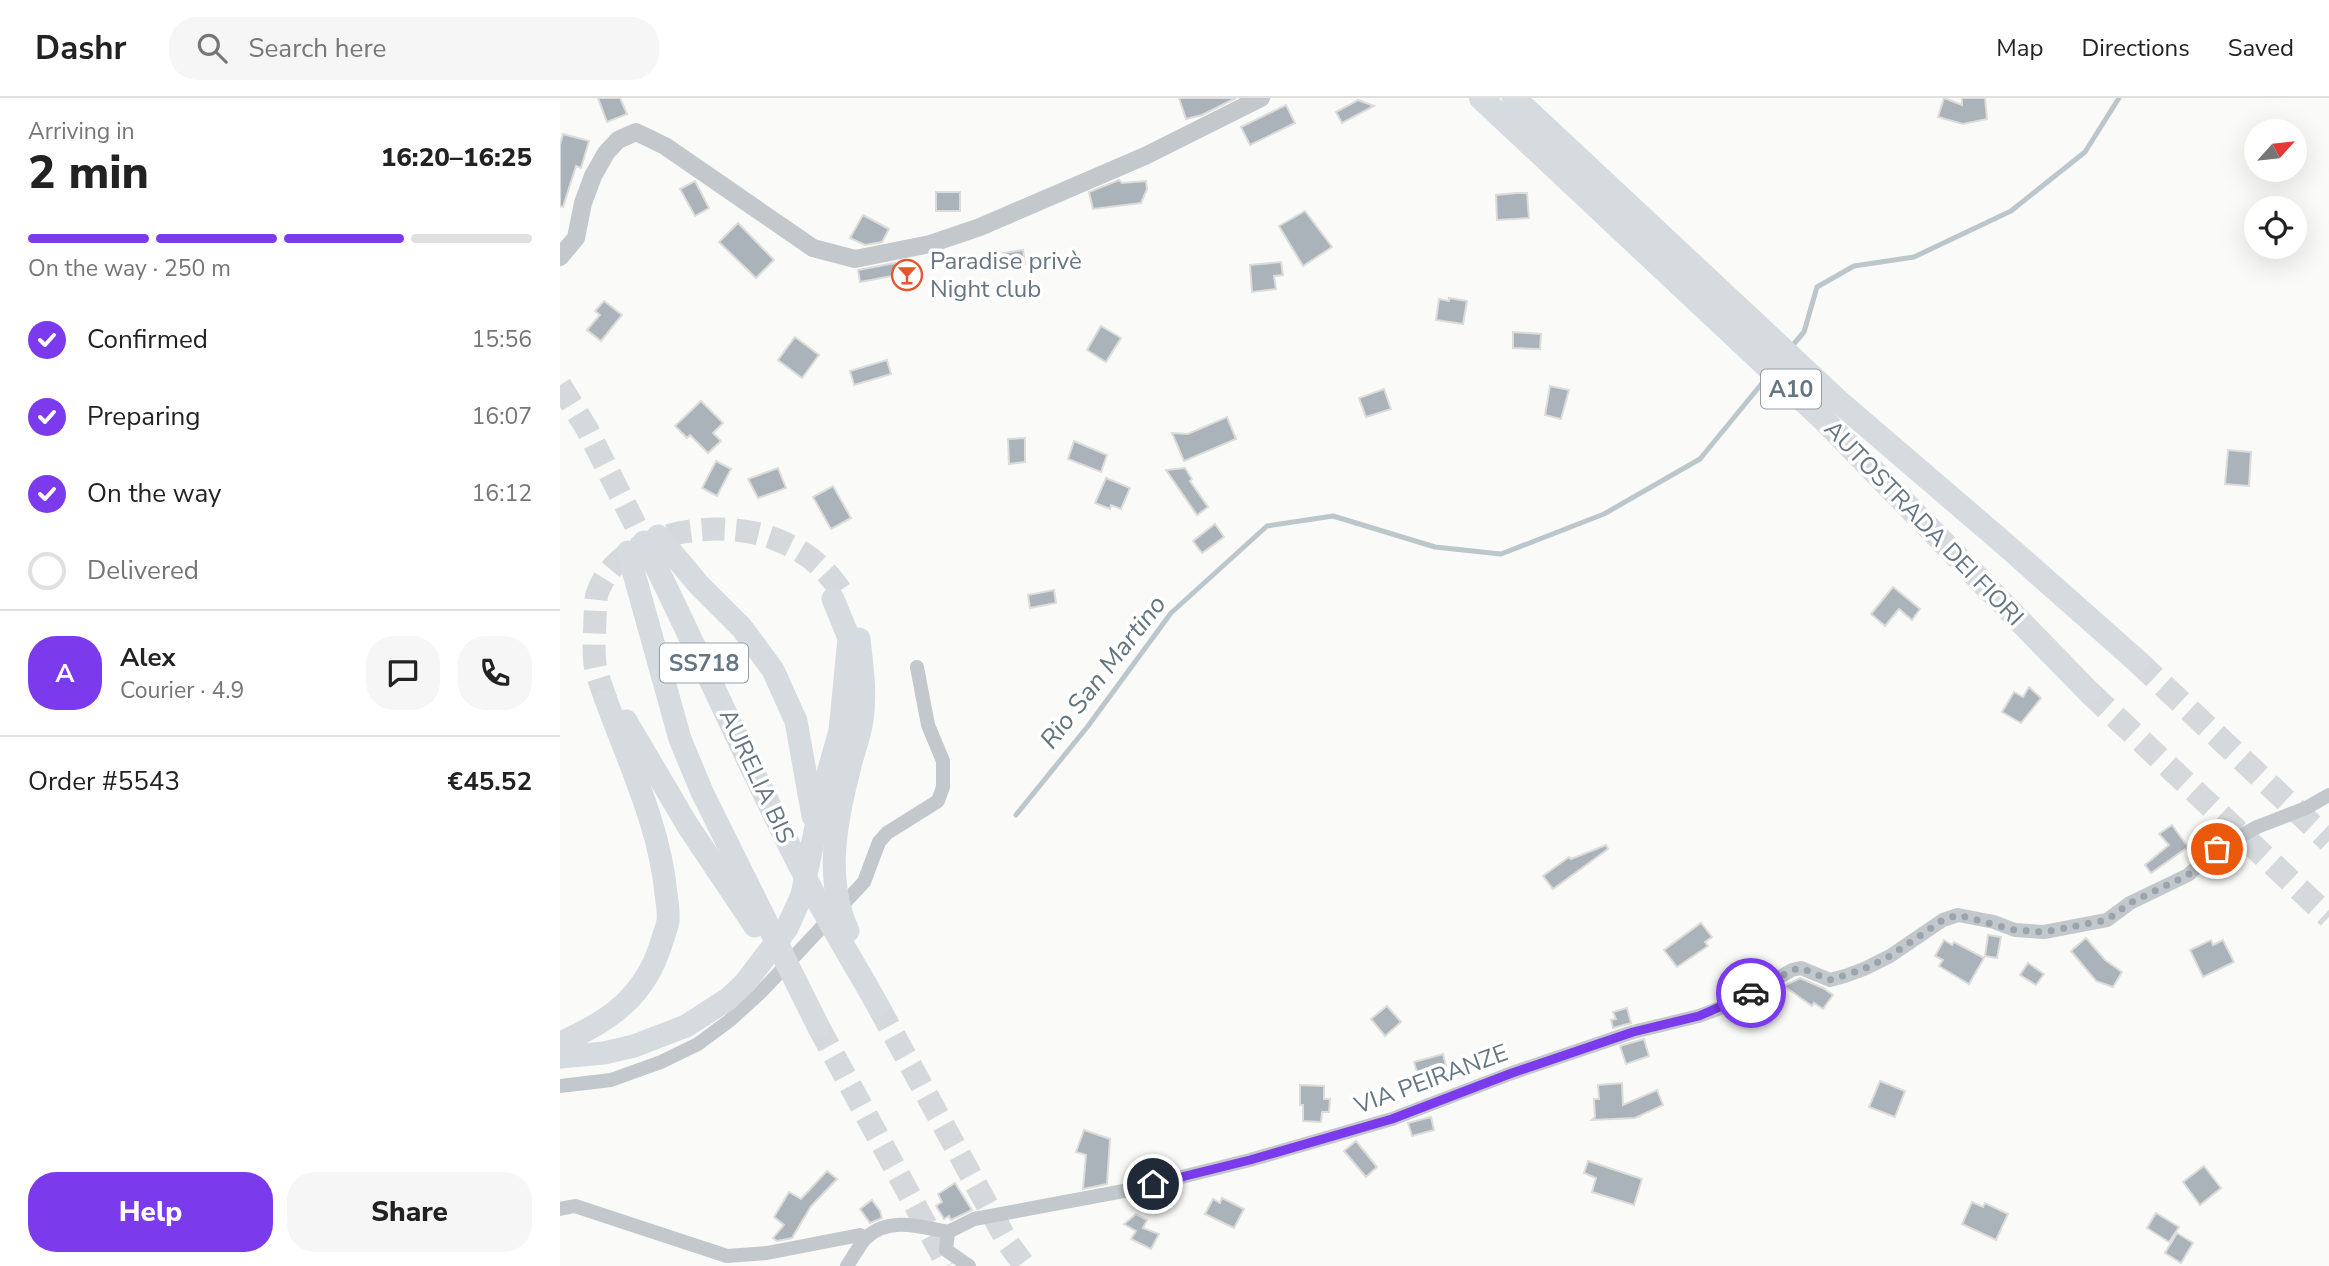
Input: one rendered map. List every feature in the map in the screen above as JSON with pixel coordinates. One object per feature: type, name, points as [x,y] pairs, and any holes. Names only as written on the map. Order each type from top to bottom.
[{"type":"highway","name":"AUTOSTRADA DEI FIORI","points":[[1481,98],[1823,419],[2089,692]]},
{"type":"highway","name":"AUTOSTRADA DEI FIORI","points":[[1514,98],[1838,401],[2137,661]]},
{"type":"highway","name":"AURELIA BIS","points":[[643,543],[709,673],[811,889],[882,1004],[836,898],[833,856],[835,836],[844,788],[862,720],[864,683],[858,630],[837,595],[849,638],[840,731],[824,787],[816,837]]},
{"type":"highway","name":"SS718","points":[[560,1043],[601,1022],[623,1006],[643,983],[656,961],[668,920],[663,866],[611,700],[655,774],[818,1026],[710,809],[680,738],[667,698],[643,543]]},
{"type":"highway","points":[[560,1057],[604,1053],[653,1040],[686,1026],[728,999],[759,965],[787,928],[802,895],[816,837],[796,721],[773,670],[742,628],[699,586],[643,543]]},
{"type":"street","points":[[560,257],[576,238],[586,194],[607,152],[618,140],[636,132],[665,146],[813,248],[855,259],[930,244],[980,227],[1145,156],[1261,98]]},
{"type":"street","points":[[560,1086],[611,1080],[661,1062],[698,1044],[729,1021],[762,991],[864,882],[879,842],[887,832],[938,801],[943,788],[943,761],[929,724],[917,667]]},
{"type":"street","name":"VIA PEIRANZE","points":[[948,1232],[974,1219],[1129,1190],[1250,1160],[1392,1119],[1512,1073],[1633,1032],[1699,1016],[1736,1002],[1792,970],[1801,968],[1830,980],[1864,969],[1890,956],[1943,920],[1958,915],[2015,930],[2044,932],[2107,920],[2130,903],[2188,875],[2217,849],[2257,827],[2306,808],[2329,795]]},
{"type":"street","points":[[560,1209],[575,1206],[727,1256],[767,1253],[860,1235],[866,1238]]},
{"type":"street","points":[[847,1266],[866,1238],[882,1227],[908,1224],[948,1232],[946,1250],[969,1266]]},
{"type":"building","points":[[598,98],[620,98],[627,114],[607,122]]},
{"type":"building","points":[[1179,98],[1236,98],[1202,115],[1186,119]]},
{"type":"building","points":[[1944,98],[1962,105],[1962,98],[1985,98],[1987,119],[1963,124],[1938,117]]},
{"type":"building","points":[[1358,100],[1374,106],[1342,123],[1336,112]]},
{"type":"building","points":[[1286,105],[1295,123],[1250,145],[1241,127]]},
{"type":"building","points":[[563,134],[589,141],[581,168],[576,166],[563,207],[560,206],[560,145]]},
{"type":"building","points":[[1119,180],[1122,183],[1146,181],[1147,189],[1141,203],[1093,209],[1089,192]]},
{"type":"building","points":[[695,181],[709,208],[695,216],[680,189]]},
{"type":"building","points":[[936,192],[960,192],[960,211],[936,211]]},
{"type":"building","points":[[1527,193],[1529,218],[1497,220],[1496,195]]},
{"type":"building","points":[[1305,211],[1332,247],[1303,266],[1279,226]]},
{"type":"building","points":[[863,215],[889,229],[882,242],[865,245],[850,238]]},
{"type":"building","points":[[738,223],[774,260],[756,278],[719,242]]},
{"type":"building","points":[[1023,250],[1025,264],[1004,266],[1003,253]]},
{"type":"building","points":[[1281,262],[1283,275],[1274,276],[1276,289],[1252,292],[1250,265]]},
{"type":"building","points":[[895,263],[897,275],[860,282],[858,270]]},
{"type":"building","points":[[1449,298],[1467,301],[1463,324],[1436,320],[1439,299],[1449,301]]},
{"type":"building","points":[[604,301],[622,315],[601,341],[587,330],[600,315],[595,311]]},
{"type":"building","points":[[1101,326],[1121,338],[1106,362],[1087,350]]},
{"type":"building","points":[[1513,332],[1541,334],[1540,349],[1513,348]]},
{"type":"building","points":[[795,337],[819,355],[802,378],[778,360]]},
{"type":"building","points":[[887,360],[891,374],[854,385],[850,371]]},
{"type":"building","points":[[1550,386],[1569,390],[1561,419],[1545,415]]},
{"type":"building","points":[[1384,389],[1391,409],[1366,417],[1359,398]]},
{"type":"building","points":[[701,401],[723,423],[713,433],[721,441],[708,453],[690,435],[687,438],[675,426]]},
{"type":"building","points":[[1227,417],[1236,439],[1184,461],[1172,433],[1188,434]]},
{"type":"building","points":[[1025,438],[1025,462],[1009,464],[1008,439]]},
{"type":"building","points":[[1074,441],[1107,455],[1101,472],[1068,459]]},
{"type":"building","points":[[2228,450],[2251,452],[2249,486],[2225,484]]},
{"type":"building","points":[[716,461],[731,469],[717,496],[702,488]]},
{"type":"building","points":[[778,468],[786,488],[758,498],[748,479]]},
{"type":"building","points":[[1185,468],[1192,479],[1190,481],[1208,507],[1197,515],[1166,470]]},
{"type":"building","points":[[1106,478],[1130,488],[1121,509],[1111,505],[1110,509],[1095,503]]},
{"type":"building","points":[[833,486],[851,518],[831,529],[813,497]]},
{"type":"building","points":[[1215,524],[1224,537],[1202,553],[1193,541]]},
{"type":"building","points":[[1893,587],[1920,609],[1912,620],[1899,609],[1885,626],[1871,614]]},
{"type":"building","points":[[1054,590],[1056,603],[1030,608],[1028,595]]},
{"type":"building","points":[[2029,687],[2041,698],[2021,723],[2002,712],[2014,692],[2023,697]]},
{"type":"building","points":[[2172,825],[2188,847],[2151,873],[2145,865],[2169,845],[2159,834]]},
{"type":"building","points":[[1606,845],[1608,849],[1553,889],[1543,876],[1569,857],[1571,859]]},
{"type":"building","points":[[1701,923],[1712,937],[1705,942],[1708,946],[1677,967],[1664,950]]},
{"type":"building","points":[[1988,935],[2001,937],[1997,958],[1985,956]]},
{"type":"building","points":[[2086,938],[2105,960],[2122,972],[2113,987],[2096,981],[2071,951]]},
{"type":"building","points":[[1944,940],[1952,945],[1954,942],[1984,958],[1969,984],[1939,966],[1943,960],[1935,956]]},
{"type":"building","points":[[2211,940],[2213,945],[2223,940],[2234,962],[2203,977],[2190,950]]},
{"type":"building","points":[[2028,963],[2044,974],[2036,985],[2020,975]]},
{"type":"building","points":[[1800,978],[1833,995],[1823,1009],[1814,1003],[1812,1006],[1784,986]]},
{"type":"building","points":[[1387,1006],[1401,1022],[1385,1036],[1371,1019]]},
{"type":"building","points":[[1627,1008],[1631,1023],[1613,1028],[1611,1020],[1616,1019],[1613,1012]]},
{"type":"building","points":[[1644,1039],[1649,1056],[1626,1064],[1620,1046]]},
{"type":"building","points":[[1443,1054],[1449,1078],[1421,1086],[1414,1062]]},
{"type":"building","points":[[1880,1081],[1905,1091],[1895,1117],[1869,1107]]},
{"type":"building","points":[[1622,1083],[1623,1105],[1657,1090],[1663,1105],[1635,1118],[1592,1120],[1595,1117],[1594,1099],[1599,1099],[1598,1085]]},
{"type":"building","points":[[1300,1085],[1324,1086],[1324,1099],[1330,1099],[1329,1112],[1322,1112],[1321,1122],[1303,1121]]},
{"type":"building","points":[[1431,1117],[1434,1130],[1412,1136],[1408,1123]]},
{"type":"building","points":[[1084,1130],[1110,1139],[1107,1184],[1083,1189],[1086,1155],[1076,1152]]},
{"type":"building","points":[[1356,1141],[1377,1167],[1366,1177],[1344,1151]]},
{"type":"building","points":[[1588,1161],[1642,1179],[1634,1205],[1592,1192],[1596,1178],[1584,1173]]},
{"type":"building","points":[[2204,1166],[2221,1188],[2200,1205],[2183,1182]]},
{"type":"building","points":[[827,1171],[837,1179],[811,1206],[792,1238],[777,1241],[773,1238],[784,1225],[774,1217],[789,1192],[801,1199]]},
{"type":"building","points":[[955,1183],[972,1210],[951,1220],[949,1216],[944,1219],[936,1206],[942,1202],[938,1194]]},
{"type":"building","points":[[1222,1198],[1244,1209],[1234,1228],[1205,1214],[1213,1199],[1220,1203]]},
{"type":"building","points":[[872,1200],[882,1218],[870,1223],[860,1209]]},
{"type":"building","points":[[1972,1202],[1983,1207],[1985,1203],[2008,1214],[1996,1240],[1962,1224]]},
{"type":"building","points":[[2156,1213],[2179,1227],[2169,1242],[2147,1228]]},
{"type":"building","points":[[1136,1214],[1147,1220],[1143,1228],[1159,1234],[1151,1249],[1131,1239],[1136,1231],[1124,1224]]},
{"type":"building","points":[[2177,1233],[2193,1243],[2181,1263],[2165,1253]]},
{"type":"waterway","name":"Rio San Martino","points":[[1792,346],[1804,332],[1817,287],[1854,266],[1914,257],[2011,211],[2085,152],[2119,98]]},
{"type":"waterway","name":"Rio San Martino","points":[[1016,815],[1088,726],[1171,613],[1267,526],[1333,516],[1435,547],[1501,554],[1604,514],[1700,459],[1768,376]]},
{"type":"tunnel","points":[[560,385],[587,429],[644,542]]},
{"type":"tunnel","points":[[606,700],[594,658],[597,594],[608,572],[626,555],[648,543],[673,534],[700,530],[752,532],[795,548],[820,566],[841,591]]},
{"type":"tunnel","points":[[2137,661],[2329,841]]},
{"type":"tunnel","points":[[2089,692],[2329,917]]},
{"type":"tunnel","points":[[878,1006],[1008,1243],[1025,1266]]},
{"type":"tunnel","points":[[818,1026],[948,1266]]},
{"type":"way so far","points":[[1751,993],[1792,970],[1801,968],[1830,980],[1864,969],[1890,956],[1943,920],[1958,915],[1994,922],[2015,930],[2044,932],[2107,920],[2130,903],[2188,875],[2217,849]]},
{"type":"place","name":"Paradise privè Night club","points":[[907,275]]},
{"type":"route","points":[[1153,1184],[1250,1160],[1392,1119],[1512,1073],[1633,1032],[1699,1016],[1736,1002],[1751,993]]}]
